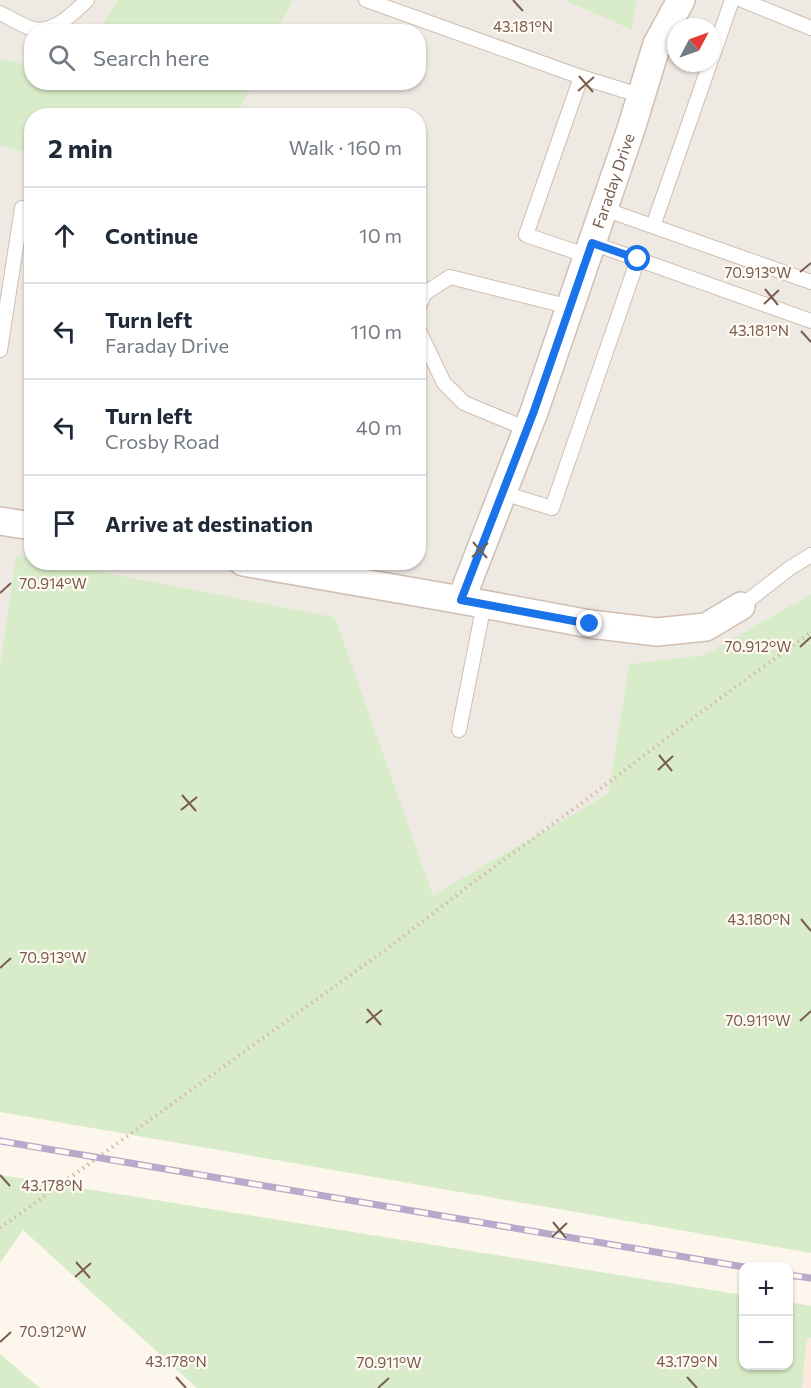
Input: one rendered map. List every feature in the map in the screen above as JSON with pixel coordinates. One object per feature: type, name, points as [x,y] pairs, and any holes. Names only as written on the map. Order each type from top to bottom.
[{"type":"street","name":"Faraday Drive","points":[[472,602],[503,493],[590,250],[642,96],[657,44],[681,0]]},
{"type":"street","points":[[0,521],[24,525]]},
{"type":"street","points":[[289,570],[590,624],[657,632],[706,627],[741,606]]},
{"type":"lane","points":[[57,24],[74,14],[87,0]]},
{"type":"lane","points":[[366,0],[581,77],[642,96]]},
{"type":"lane","points":[[721,32],[732,0]]},
{"type":"lane","points":[[742,0],[811,27]]},
{"type":"lane","points":[[0,13],[24,25]]},
{"type":"lane","points":[[653,226],[707,72]]},
{"type":"lane","points":[[581,77],[526,235],[638,259],[811,321]]},
{"type":"lane","points":[[0,350],[22,208]]},
{"type":"lane","points":[[604,209],[811,282]]},
{"type":"lane","points":[[503,493],[552,508],[638,259]]},
{"type":"lane","points":[[426,292],[450,278],[570,307]]},
{"type":"lane","points":[[426,346],[444,383],[464,404],[527,429]]},
{"type":"lane","points":[[741,606],[790,568],[811,555]]},
{"type":"lane","points":[[459,730],[472,602]]},
{"type":"path","points":[[0,1228],[396,942],[811,632]]},
{"type":"shaded area","points":[[0,0],[118,0],[103,24],[24,24],[24,64],[0,59]]},
{"type":"shaded area","points":[[293,0],[564,0],[632,30],[637,0],[811,0],[811,594],[704,655],[629,664],[608,794],[433,895],[335,617],[91,570],[426,570],[426,108],[240,108],[250,90],[426,90],[426,24],[281,24]]},
{"type":"shaded area","points":[[0,146],[24,152],[24,557],[16,555],[0,666]]},
{"type":"shaded area","points":[[807,1338],[811,1338],[811,1388],[802,1388]]},
{"type":"green space","points":[[118,0],[293,0],[281,24],[103,24]]},
{"type":"green space","points":[[564,0],[637,0],[632,30]]},
{"type":"green space","points":[[0,59],[24,64],[24,90],[250,90],[240,108],[24,108],[24,152],[0,146]]},
{"type":"green space","points":[[16,555],[24,557],[24,570],[91,570],[335,617],[433,895],[608,794],[629,664],[704,655],[811,594],[811,1253],[0,1112],[0,666]]},
{"type":"green space","points":[[0,1175],[739,1294],[739,1370],[793,1370],[793,1303],[811,1306],[811,1338],[807,1338],[802,1388],[197,1388],[23,1230],[0,1263]]},
{"type":"green space","points":[[0,1354],[40,1388],[0,1388]]},
{"type":"railway","points":[[0,1141],[739,1266]]},
{"type":"railway","points":[[793,1276],[811,1278]]},
{"type":"route","points":[[590,624],[461,600],[534,411],[592,243],[638,259]]}]
